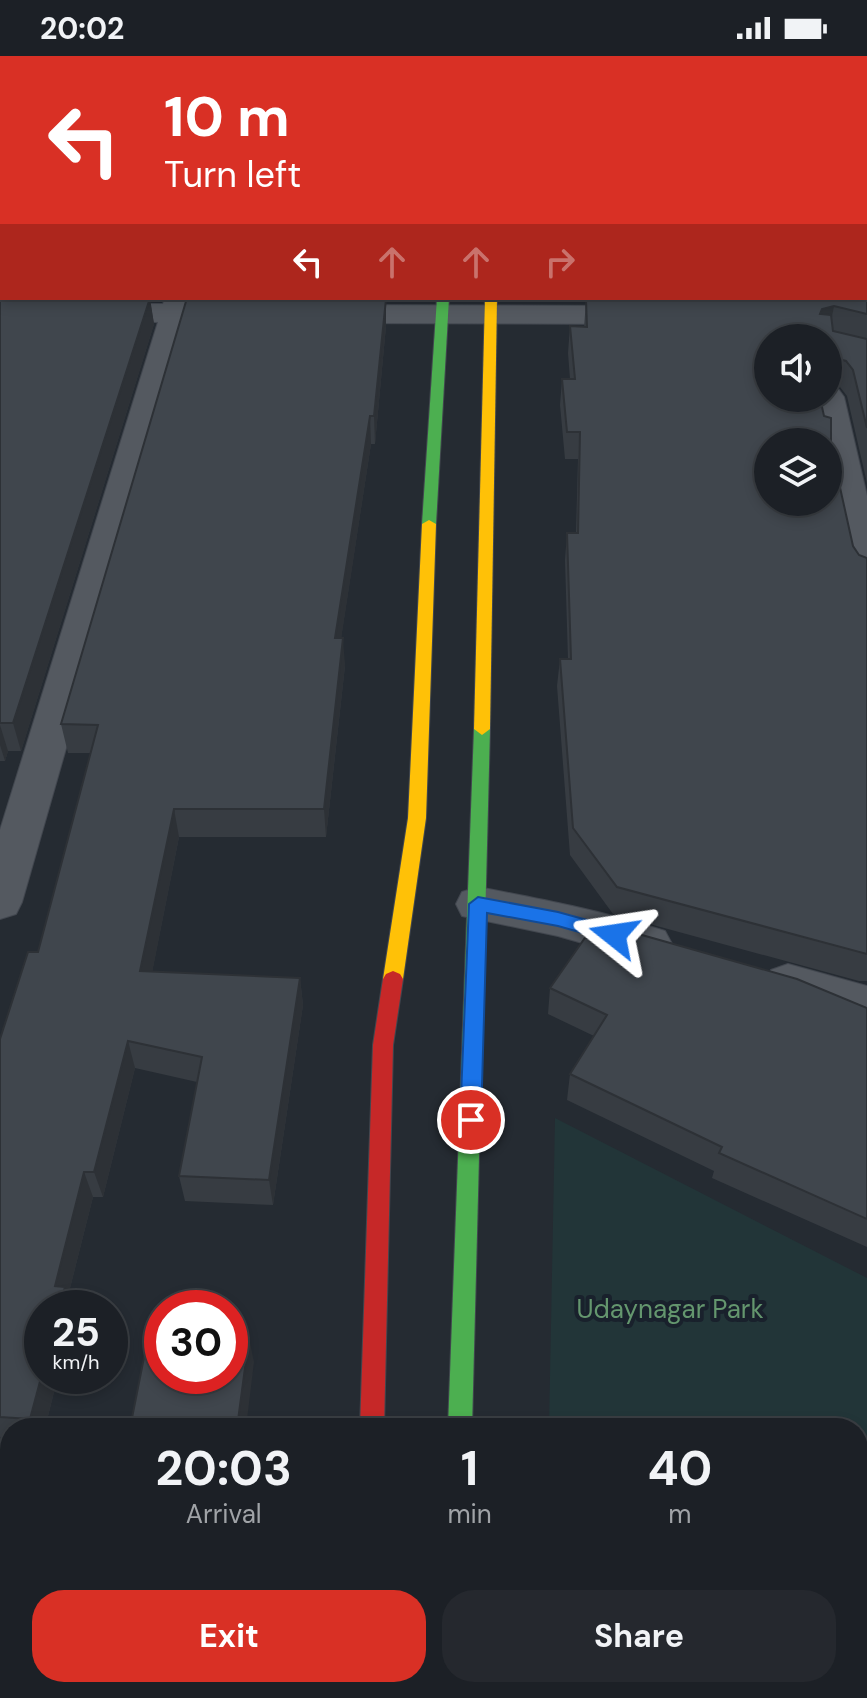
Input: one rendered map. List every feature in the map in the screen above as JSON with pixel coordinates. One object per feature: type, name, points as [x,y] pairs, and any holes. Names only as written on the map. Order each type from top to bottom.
[{"type":"main road","points":[[372,1418],[383,1045],[417,818],[424,609],[442,307]]},
{"type":"main road","points":[[460,1418],[478,904],[491,307]]},
{"type":"street","points":[[0,902],[178,305]]},
{"type":"street","points":[[0,311],[178,305],[269,314]]},
{"type":"street","points":[[300,314],[491,307],[680,315]]},
{"type":"street","points":[[831,412],[867,573]]},
{"type":"street","points":[[478,904],[558,919],[690,956]]},
{"type":"street","points":[[749,972],[867,1005]]},
{"type":"green space","name":"Udaynagar Park","points":[[555,1118],[867,1278],[867,1418],[549,1418]]},
{"type":"building","points":[[0,300],[149,300],[13,723],[0,723]]},
{"type":"building","points":[[186,300],[386,300],[374,416],[370,416],[335,638],[343,638],[324,809],[174,809],[140,971],[300,978],[269,1180],[179,1176],[202,1057],[128,1041],[94,1172],[84,1172],[55,1286],[65,1287],[64,1290],[24,1290],[24,1394],[37,1394],[30,1418],[0,1417],[0,1039],[28,952],[38,952],[98,725],[61,724]]},
{"type":"building","points":[[586,300],[867,300],[867,314],[834,306],[822,309],[820,314],[831,315],[832,324],[754,324],[754,412],[823,412],[824,416],[831,418],[831,428],[754,428],[754,516],[842,516],[842,496],[853,546],[859,555],[867,558],[867,954],[617,887],[573,828],[560,659],[571,659],[567,533],[578,533],[580,432],[567,432],[562,379],[575,379],[570,326],[587,327]]},
{"type":"building","points":[[842,333],[867,339],[867,428],[853,370],[842,360]]},
{"type":"building","points":[[596,922],[797,979],[867,1008],[867,1219],[719,1153],[722,1147],[570,1074],[607,1015],[550,988]]},
{"type":"building","points":[[144,1357],[144,1394],[242,1394],[238,1418],[132,1418]]},
{"type":"traffic: fast","points":[[429,524],[443,300]]},
{"type":"traffic: fast","points":[[460,1418],[482,729]]},
{"type":"traffic: slow","points":[[482,729],[491,300]]},
{"type":"traffic: slow","points":[[393,979],[417,818],[429,524]]},
{"type":"traffic: jam","points":[[372,1418],[383,1045],[393,979]]},
{"type":"route","points":[[471,1120],[478,904],[558,919],[614,935]]}]
